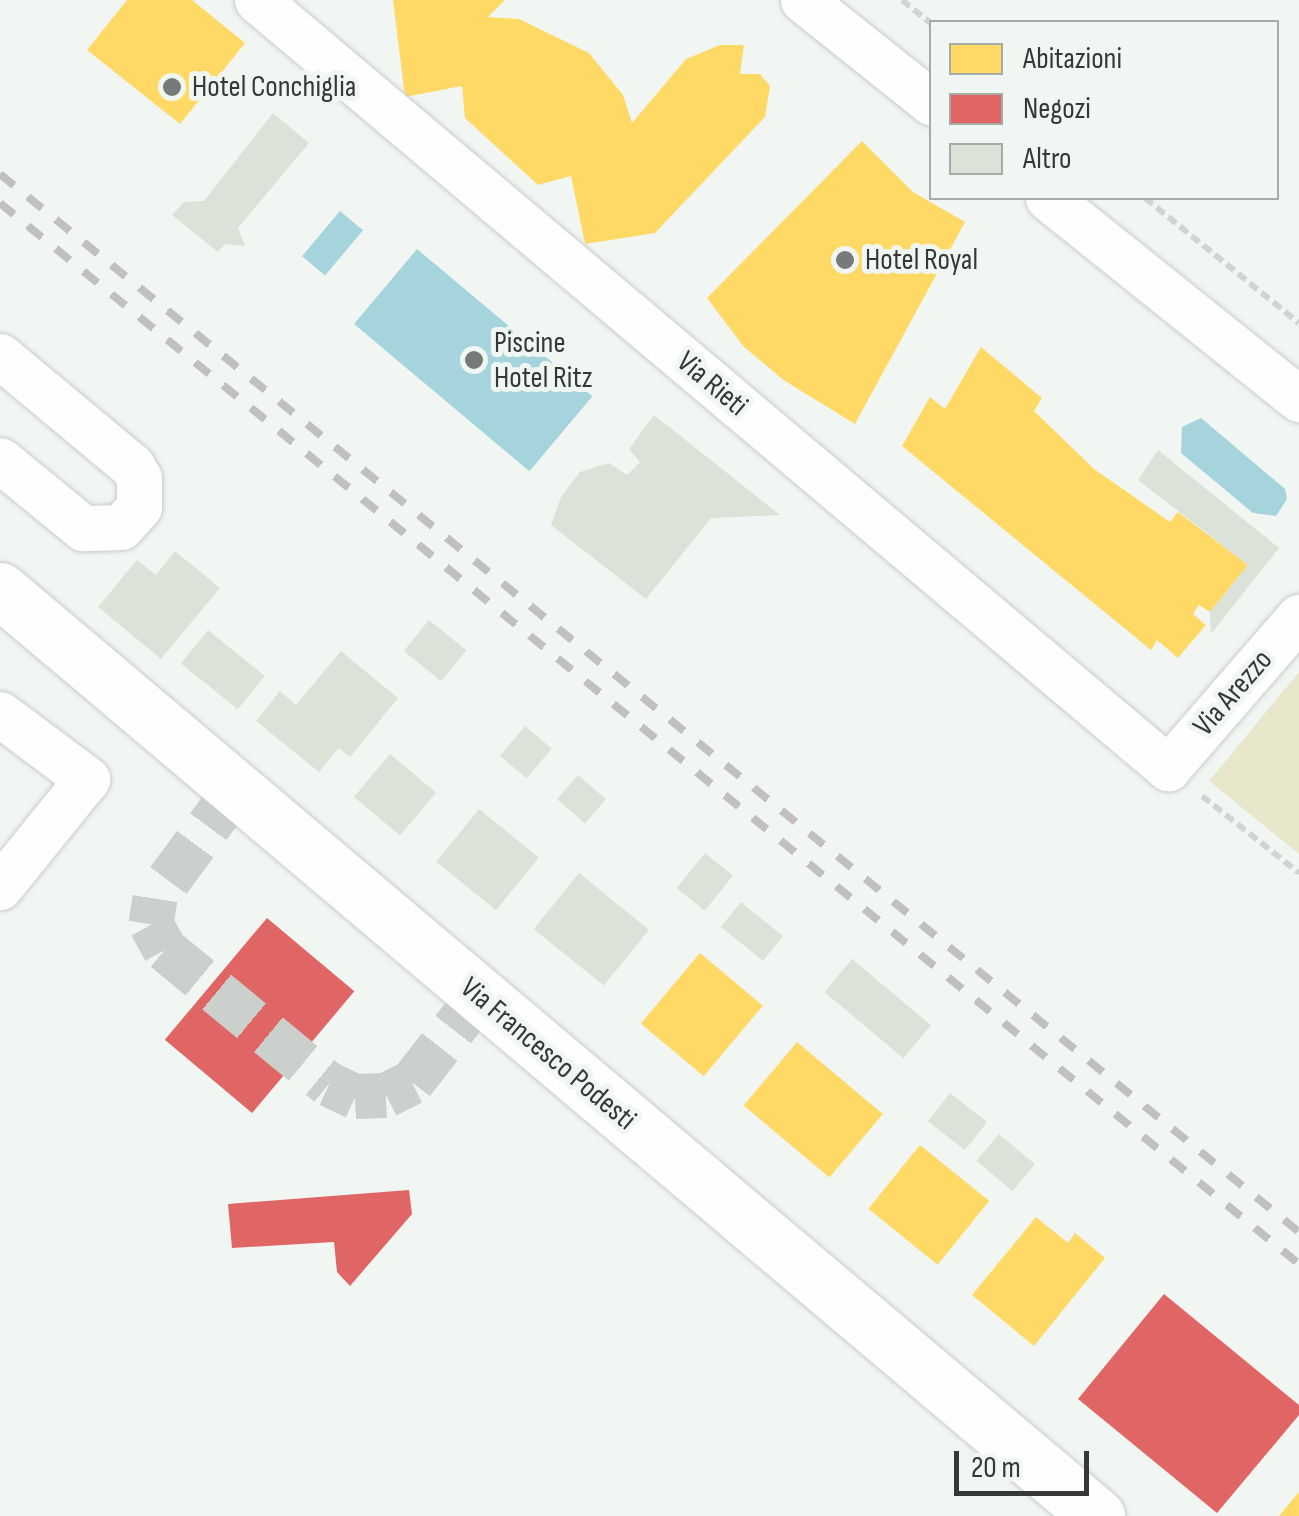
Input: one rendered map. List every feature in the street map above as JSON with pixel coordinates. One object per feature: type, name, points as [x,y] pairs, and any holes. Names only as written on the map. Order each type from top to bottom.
[{"type":"main road","name":"Via Francesco Podesti","points":[[0,590],[1097,1516]]},
{"type":"street","name":"Via Rieti","points":[[257,0],[1168,768]]},
{"type":"street","points":[[803,0],[929,102]]},
{"type":"street","points":[[1050,200],[1299,399]]},
{"type":"street","points":[[0,356],[132,466],[139,506],[121,527],[83,528],[0,460]]},
{"type":"street","name":"Via Arezzo","points":[[1168,768],[1299,617]]},
{"type":"street","points":[[0,714],[87,779],[0,888]]},
{"type":"path","points":[[902,0],[929,22]]},
{"type":"path","points":[[1147,200],[1299,323]]},
{"type":"path","points":[[1168,768],[1299,873]]},
{"type":"green space","points":[[1299,672],[1299,854],[1209,781]]},
{"type":"water","points":[[340,211],[363,230],[325,275],[302,256]]},
{"type":"water","name":"Piscine Hotel Ritz","points":[[417,249],[592,396],[529,471],[354,324]]},
{"type":"water","points":[[1201,418],[1285,489],[1287,499],[1276,516],[1253,513],[1181,453],[1182,427]]},
{"type":"building: Abitazioni","name":"Hotel Conchiglia","points":[[127,0],[192,0],[245,43],[180,124],[87,50]]},
{"type":"building: Abitazioni","points":[[393,0],[505,0],[488,17],[519,19],[589,53],[623,95],[632,123],[686,59],[720,45],[744,45],[740,74],[760,74],[770,86],[765,117],[655,233],[585,244],[571,176],[538,185],[465,118],[462,86],[405,97]]},
{"type":"building: Abitazioni","name":"Hotel Royal","points":[[862,141],[913,192],[965,222],[855,424],[785,381],[744,347],[707,298]]},
{"type":"building: Abitazioni","points":[[981,347],[1042,398],[1034,411],[1094,469],[1170,522],[1178,512],[1248,565],[1210,612],[1199,605],[1193,614],[1206,625],[1178,658],[1157,640],[1151,650],[902,446],[930,397],[945,409]]},
{"type":"building: Abitazioni","points":[[700,953],[763,1006],[704,1076],[641,1023]]},
{"type":"building: Abitazioni","points":[[797,1042],[883,1114],[829,1178],[744,1106]]},
{"type":"building: Abitazioni","points":[[920,1145],[989,1201],[938,1265],[868,1209]]},
{"type":"building: Abitazioni","points":[[1036,1217],[1068,1243],[1075,1233],[1105,1258],[1034,1346],[972,1295]]},
{"type":"building: Abitazioni","points":[[1299,1492],[1299,1516],[1279,1516]]},
{"type":"building: Negozi","points":[[267,918],[354,991],[252,1113],[165,1040]]},
{"type":"building: Negozi","points":[[409,1190],[412,1214],[350,1286],[337,1272],[334,1242],[232,1248],[228,1204]]},
{"type":"building: Negozi","points":[[1164,1294],[1299,1405],[1299,1415],[1217,1513],[1078,1399]]},
{"type":"building: Altro","points":[[273,113],[309,143],[238,228],[245,246],[225,244],[218,252],[172,215],[184,202],[204,201]]},
{"type":"building: Altro","points":[[654,415],[780,515],[711,518],[646,599],[551,525],[561,497],[580,472],[609,463],[627,475],[640,462],[629,449]]},
{"type":"building: Altro","points":[[1158,450],[1279,548],[1211,634],[1210,612],[1248,565],[1138,480]]},
{"type":"building: Altro","points":[[175,551],[220,588],[161,659],[98,607],[137,560],[156,575]]},
{"type":"building: Altro","points":[[429,620],[466,650],[441,681],[404,651]]},
{"type":"building: Altro","points":[[208,630],[265,676],[238,709],[181,663]]},
{"type":"building: Altro","points":[[341,651],[398,698],[350,757],[339,748],[319,772],[256,721],[280,691],[296,705]]},
{"type":"building: Altro","points":[[525,726],[552,748],[527,778],[500,756]]},
{"type":"building: Altro","points":[[390,754],[436,793],[400,835],[354,797]]},
{"type":"building: Altro","points":[[578,775],[606,799],[585,823],[557,799]]},
{"type":"building: Altro","points":[[479,809],[539,857],[496,910],[436,862]]},
{"type":"building: Altro","points":[[705,853],[733,876],[705,911],[677,888]]},
{"type":"building: Altro","points":[[579,873],[649,930],[604,986],[534,929]]},
{"type":"building: Altro","points":[[741,902],[783,936],[763,961],[721,927]]},
{"type":"building: Altro","points":[[852,959],[931,1025],[903,1058],[824,992]]},
{"type":"building: Altro","points":[[950,1093],[987,1122],[965,1150],[928,1121]]},
{"type":"building: Altro","points":[[999,1134],[1035,1164],[1013,1191],[977,1161]]},
{"type":"tunnel","points":[[235,790],[155,898],[151,924],[165,949],[329,1084],[355,1096],[386,1095],[412,1082],[479,996]]},
{"type":"railway","points":[[0,174],[1299,1232]]},
{"type":"railway","points":[[0,203],[1299,1264]]},
{"type":"place","name":"Hotel Conchiglia","points":[[172,87]]},
{"type":"place","name":"Hotel Royal","points":[[845,260]]},
{"type":"place","name":"Piscine Hotel Ritz","points":[[474,360]]}]
